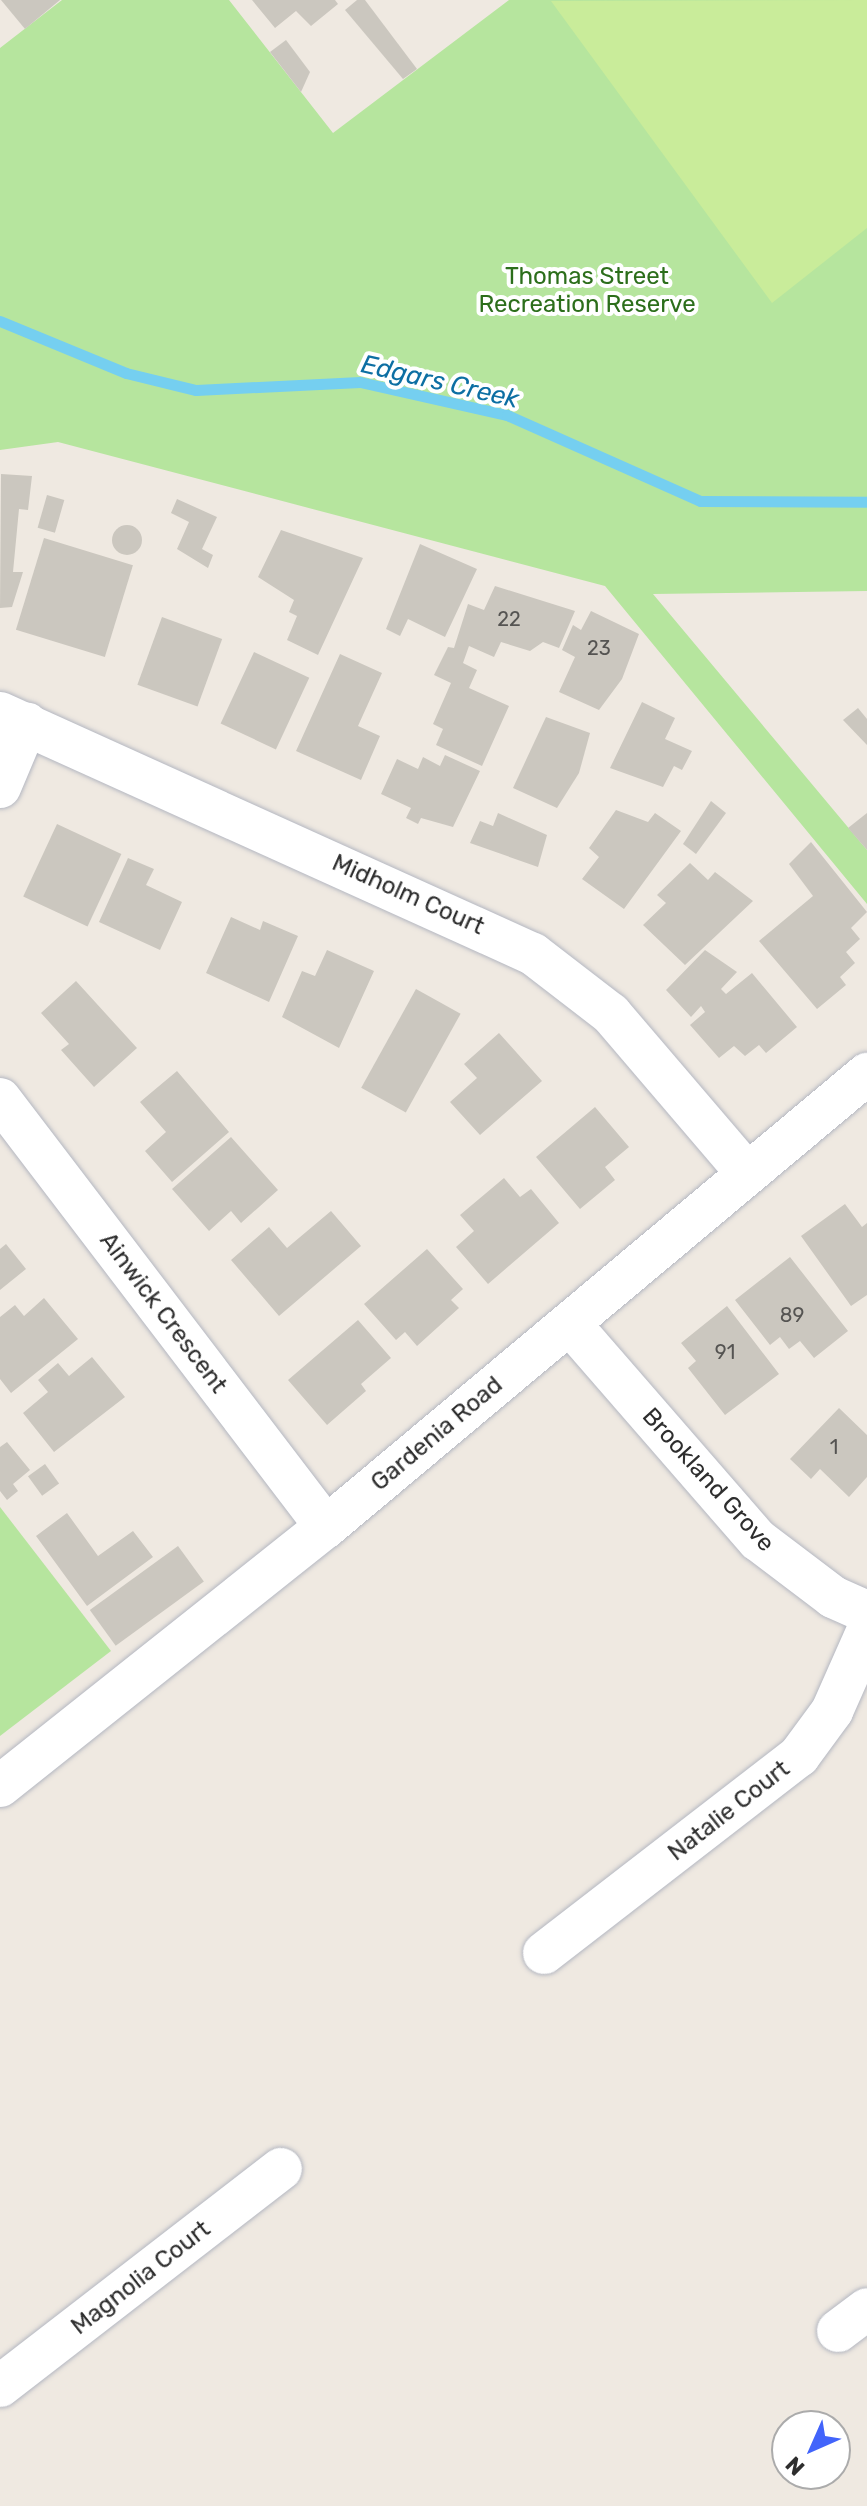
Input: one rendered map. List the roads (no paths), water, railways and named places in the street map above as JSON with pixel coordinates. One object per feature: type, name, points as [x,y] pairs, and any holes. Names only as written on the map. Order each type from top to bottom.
[{"type":"street","points":[[0,787],[14,718]]},
{"type":"street","name":"Midholm Court","points":[[14,718],[533,954],[611,1014],[747,1173]]},
{"type":"street","name":"Gardenia Road","points":[[0,1786],[326,1527],[867,1074]]},
{"type":"street","name":"Ainwick Crescent","points":[[0,1099],[326,1527]]},
{"type":"street","name":"Brookland Grove","points":[[570,1324],[758,1540],[833,1597],[867,1612]]},
{"type":"street","name":"Natalie Court","points":[[544,1953],[799,1756],[832,1711],[867,1632]]},
{"type":"street","name":"Magnolia Court","points":[[0,2386],[281,2169]]},
{"type":"waterway","name":"Edgars Creek","points":[[0,321],[126,373],[196,390],[360,382],[507,415],[700,501],[867,502]]},
{"type":"park label","name":"Thomas Street Recreation Reserve","points":[[587,291]]}]
